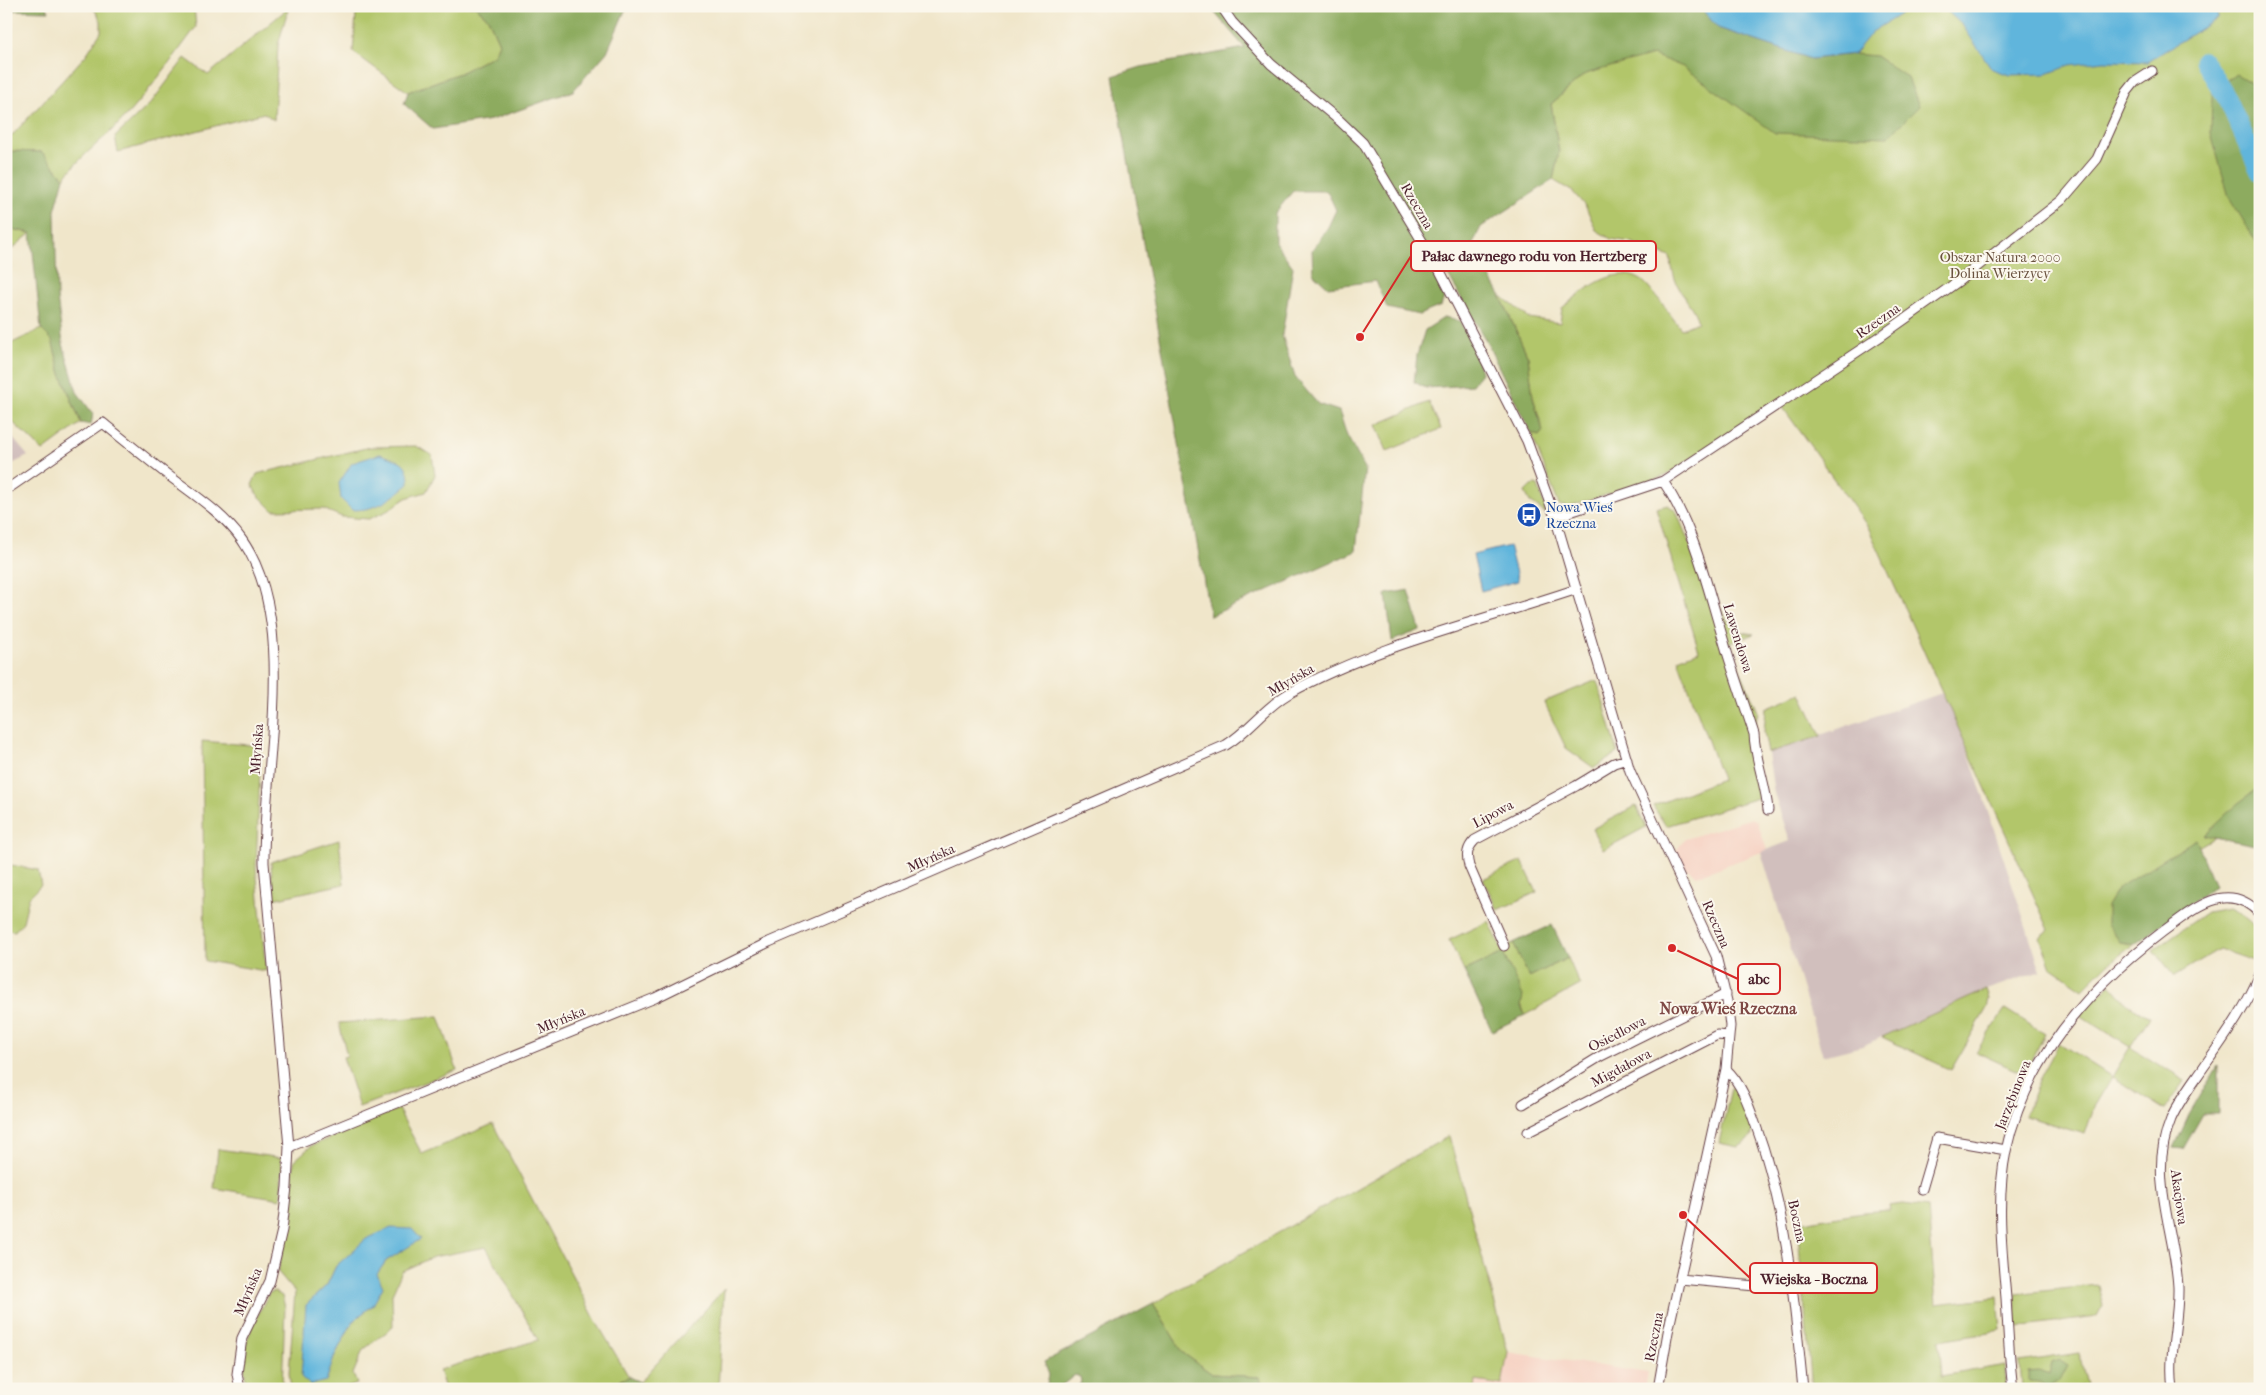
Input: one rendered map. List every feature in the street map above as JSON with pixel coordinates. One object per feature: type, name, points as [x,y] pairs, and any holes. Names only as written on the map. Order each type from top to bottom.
[{"type":"street","name":"Rzeczna","points":[[1221,6],[1232,22],[1271,64],[1340,121],[1363,143],[1440,271],[1528,441],[1555,517],[1627,759],[1642,798],[1709,939],[1726,994],[1729,1036],[1726,1069],[1658,1389]]},
{"type":"street","name":"Rzeczna","points":[[1555,517],[1663,481],[1921,308],[2000,250],[2062,200],[2097,160],[2127,92],[2135,82],[2152,71]]},
{"type":"street","name":"Młyńska","points":[[6,490],[103,423],[202,502],[241,539],[262,580],[268,602],[275,688],[264,834],[264,863],[289,1147],[282,1230],[270,1281],[242,1338],[237,1374],[240,1389]]},
{"type":"street","name":"Lawendowa","points":[[1663,481],[1678,504],[1704,574],[1724,644],[1754,734],[1754,746],[1767,792],[1768,810]]},
{"type":"street","name":"Młyńska","points":[[289,1147],[655,998],[769,942],[1226,745],[1285,696],[1321,678],[1383,652],[1463,623],[1577,589]]},
{"type":"street","name":"Lipowa","points":[[1504,946],[1469,866],[1467,852],[1469,846],[1475,840],[1568,791],[1614,763],[1627,759]]},
{"type":"street","name":"Jarzębinowa","points":[[2013,1389],[2000,1206],[2006,1150],[2022,1103],[2044,1056],[2074,1014],[2105,982],[2167,928],[2205,903],[2219,898],[2231,898],[2257,910]]},
{"type":"street","name":"Akacjowa","points":[[2173,1389],[2171,1362],[2178,1308],[2178,1287],[2176,1265],[2162,1190],[2160,1171],[2163,1145],[2179,1104],[2238,1016],[2260,974]]},
{"type":"street","name":"Osiedlowa","points":[[1523,1104],[1601,1056],[1726,994]]},
{"type":"street","name":"Migdałowa","points":[[1528,1132],[1717,1035],[1729,1036]]},
{"type":"street","name":"Boczna","points":[[1726,1069],[1736,1078],[1743,1093],[1773,1175],[1789,1249],[1803,1389]]},
{"type":"street","points":[[1922,1189],[1937,1138],[2006,1150]]},
{"type":"street","points":[[1680,1279],[1755,1286],[1793,1287]]},
{"type":"shaded area","points":[[6,430],[28,456],[6,467]]},
{"type":"shaded area","points":[[1948,691],[2041,971],[1986,990],[1862,1046],[1823,1056],[1761,852],[1790,841],[1774,793],[1768,753]]},
{"type":"shaded area","points":[[1752,818],[1757,821],[1767,850],[1697,876],[1683,866],[1676,851],[1685,839]]},
{"type":"shaded area","points":[[1508,1352],[1648,1373],[1645,1389],[1475,1389],[1476,1381],[1502,1385]]},
{"type":"green space","points":[[6,6],[46,6],[49,11],[11,10],[6,8]]},
{"type":"green space","points":[[194,6],[196,27],[154,83],[127,115],[64,178],[42,152],[6,151],[6,142],[86,55],[101,32],[101,21],[93,7]]},
{"type":"green space","points":[[285,6],[289,6],[278,45],[274,120],[264,113],[118,152],[115,137],[151,103],[185,58],[208,75],[287,9]]},
{"type":"green space","points":[[351,6],[475,6],[488,18],[499,43],[494,55],[460,73],[408,92],[353,52],[356,15]]},
{"type":"green space","points":[[475,6],[627,6],[607,52],[573,91],[491,120],[433,129],[404,104],[408,92],[460,73],[494,55],[499,43],[488,18]]},
{"type":"green space","points":[[1209,6],[1699,6],[1718,28],[1811,59],[1854,54],[1876,56],[1908,78],[1919,106],[1888,137],[1775,133],[1683,67],[1653,55],[1585,74],[1551,104],[1559,152],[1553,180],[1481,227],[1472,245],[1500,295],[1528,357],[1533,397],[1543,431],[1539,436],[1531,433],[1485,339],[1445,270],[1434,275],[1445,295],[1441,306],[1419,315],[1387,308],[1376,281],[1328,287],[1313,273],[1312,250],[1328,227],[1336,210],[1327,191],[1293,191],[1275,213],[1275,242],[1293,267],[1282,335],[1295,377],[1318,404],[1339,411],[1347,436],[1365,468],[1356,551],[1210,616],[1113,76],[1141,67],[1245,48]]},
{"type":"green space","name":"Obszar Natura 2000 Dolina Wierzycy","points":[[1215,6],[2260,6],[2260,837],[2220,834],[2111,899],[2120,942],[2135,944],[2109,963],[2083,989],[2051,967],[2040,937],[2049,930],[1868,527],[1779,402],[1665,476],[1568,507],[1559,505],[1531,433],[1539,436],[1543,431],[1533,397],[1528,357],[1500,295],[1529,318],[1560,323],[1562,308],[1579,294],[1609,277],[1631,276],[1641,280],[1650,288],[1681,329],[1698,322],[1677,285],[1670,257],[1631,242],[1611,239],[1596,230],[1586,207],[1573,192],[1553,180],[1559,152],[1551,104],[1585,74],[1626,62]]},
{"type":"green space","points":[[2236,74],[2260,88],[2260,248],[2229,197],[2211,134],[2212,91]]},
{"type":"green space","points":[[6,151],[42,152],[64,178],[55,211],[57,297],[63,344],[77,392],[93,414],[91,425],[81,423],[61,374],[52,340],[41,329],[31,233],[6,228]]},
{"type":"green space","points":[[6,228],[31,233],[6,254]]},
{"type":"green space","points":[[1445,317],[1460,322],[1475,352],[1481,373],[1472,385],[1426,388],[1414,382],[1417,355],[1425,330]]},
{"type":"green space","points":[[41,329],[52,340],[61,374],[81,423],[43,451],[6,416],[6,346]]},
{"type":"green space","points":[[1429,402],[1441,429],[1387,451],[1376,425]]},
{"type":"green space","points":[[416,446],[432,455],[435,475],[426,492],[406,498],[387,511],[369,519],[342,517],[323,509],[273,510],[257,494],[252,485],[257,474],[370,447]]},
{"type":"green space","points":[[1535,485],[1538,486],[1548,515],[1530,502],[1525,492]]},
{"type":"green space","points":[[1668,505],[1676,511],[1722,612],[1739,631],[1754,634],[1729,643],[1758,712],[1752,736],[1761,797],[1666,826],[1653,806],[1722,779],[1678,659],[1699,651],[1656,508]]},
{"type":"green space","points":[[1409,590],[1420,630],[1392,641],[1386,594]]},
{"type":"green space","points":[[1597,680],[1618,753],[1594,768],[1566,748],[1544,702]]},
{"type":"green space","points":[[1801,693],[1821,736],[1768,753],[1764,732],[1766,708]]},
{"type":"green space","points":[[202,741],[261,746],[256,867],[266,971],[205,961]]},
{"type":"green space","points":[[2260,787],[2260,846],[2204,835],[2237,804]]},
{"type":"green space","points":[[1636,806],[1646,827],[1603,850],[1592,829]]},
{"type":"green space","points":[[2196,839],[2215,886],[2135,944],[2120,942],[2107,924],[2107,906],[2118,888]]},
{"type":"green space","points":[[339,840],[344,884],[273,899],[271,862]]},
{"type":"green space","points":[[1522,861],[1537,892],[1498,910],[1483,879]]},
{"type":"green space","points":[[11,865],[38,870],[41,885],[29,897],[23,922],[15,931],[6,930],[6,869]]},
{"type":"green space","points":[[2229,908],[2246,918],[2256,928],[2260,942],[2257,962],[2219,949],[2175,976],[2153,950],[2207,912]]},
{"type":"green space","points":[[1489,921],[1503,952],[1513,943],[1529,977],[1568,958],[1580,985],[1525,1015],[1503,953],[1464,971],[1449,940]]},
{"type":"green space","points":[[1552,925],[1568,958],[1529,977],[1513,943]]},
{"type":"green space","points":[[1503,953],[1523,996],[1521,1006],[1525,1015],[1492,1031],[1464,971]]},
{"type":"green space","points":[[2110,984],[2129,1005],[2150,1017],[2130,1047],[2080,1015]]},
{"type":"green space","points":[[1986,990],[1989,999],[1987,1008],[1951,1070],[1882,1037]]},
{"type":"green space","points":[[2005,1009],[2045,1034],[2024,1074],[1976,1052]]},
{"type":"green space","points":[[439,1016],[457,1070],[359,1107],[343,1057],[347,1056],[339,1023]]},
{"type":"green space","points":[[2059,1043],[2112,1077],[2094,1107],[2085,1134],[2025,1116],[2039,1080]]},
{"type":"green space","points":[[2130,1047],[2185,1081],[2165,1110],[2112,1077]]},
{"type":"green space","points":[[2218,1066],[2218,1114],[2203,1114],[2183,1149],[2174,1148],[2189,1115]]},
{"type":"green space","points":[[1731,1088],[1737,1088],[1752,1123],[1750,1139],[1738,1147],[1719,1143]]},
{"type":"green space","points":[[398,1109],[422,1154],[493,1124],[597,1323],[629,1377],[592,1389],[445,1389],[439,1370],[538,1340],[486,1247],[433,1257],[402,1271],[392,1294],[393,1327],[363,1350],[353,1374],[357,1384],[344,1389],[291,1389],[289,1373],[295,1292],[278,1272],[290,1218],[294,1161],[311,1146]],"holes":[[[420,1238],[386,1261],[377,1274],[373,1305],[353,1321],[335,1355],[326,1381],[306,1305],[327,1285],[336,1266]]]},
{"type":"green space","points":[[1449,1136],[1508,1352],[1502,1385],[1476,1381],[1475,1389],[1262,1389],[1263,1385],[1259,1377],[1212,1374],[1183,1353],[1153,1304]]},
{"type":"green space","points":[[218,1149],[282,1158],[281,1199],[214,1188]]},
{"type":"green space","points":[[1903,1204],[1928,1207],[1936,1304],[1998,1297],[2001,1330],[1939,1340],[1942,1376],[2005,1365],[2006,1389],[1812,1389],[1797,1223],[1862,1212],[1890,1210],[1889,1206]]},
{"type":"green space","points":[[2098,1285],[2103,1305],[2097,1316],[2017,1327],[2015,1294]]},
{"type":"green space","points":[[724,1289],[718,1389],[640,1389],[640,1382]]},
{"type":"green space","points":[[274,1291],[282,1296],[285,1307],[282,1389],[247,1389],[244,1361],[245,1349],[256,1318],[269,1293]]},
{"type":"green space","points":[[1153,1304],[1183,1353],[1212,1374],[1259,1377],[1263,1385],[1262,1389],[1076,1389],[1081,1381],[1080,1377],[1075,1375],[1057,1389],[1046,1389],[1049,1375],[1044,1362]]},
{"type":"green space","points":[[2079,1353],[2087,1385],[2067,1389],[2022,1389],[2020,1362]]},
{"type":"green space","points":[[2060,1360],[2068,1365],[2060,1380],[2048,1388],[2040,1382],[2029,1381],[2029,1372],[2039,1371],[2048,1375],[2051,1363]]},
{"type":"green space","points":[[629,1377],[640,1382],[640,1389],[592,1389]]},
{"type":"water","points":[[1699,6],[1913,6],[1872,32],[1854,54],[1811,59],[1718,28]]},
{"type":"water","points":[[1913,6],[2216,6],[2218,18],[2147,62],[2104,61],[2070,65],[2047,74],[2010,75],[1992,69],[1963,26],[1944,8]]},
{"type":"water","points":[[380,454],[398,460],[405,466],[409,476],[409,484],[383,503],[361,510],[352,510],[341,499],[339,483],[352,463]]},
{"type":"water","points":[[1509,546],[1518,581],[1481,591],[1473,555]]},
{"type":"water","points":[[391,1228],[412,1229],[421,1239],[386,1261],[377,1274],[383,1287],[373,1305],[353,1321],[335,1355],[326,1381],[310,1385],[301,1377],[306,1305],[327,1285],[336,1266],[366,1239]]},
{"type":"waterway","points":[[2204,61],[2228,100],[2260,172]]},
{"type":"place","name":"Pałac dawnego rodu von Hertzberg","points":[[1360,337]]},
{"type":"place","name":"Nowa Wieś Rzeczna","points":[[1529,515]]},
{"type":"place","name":"abc","points":[[1672,948]]},
{"type":"place","name":"Wiejska - Boczna","points":[[1683,1215]]},
{"type":"district","name":"Nowa Wieś Rzeczna","points":[[1728,1008]]}]
